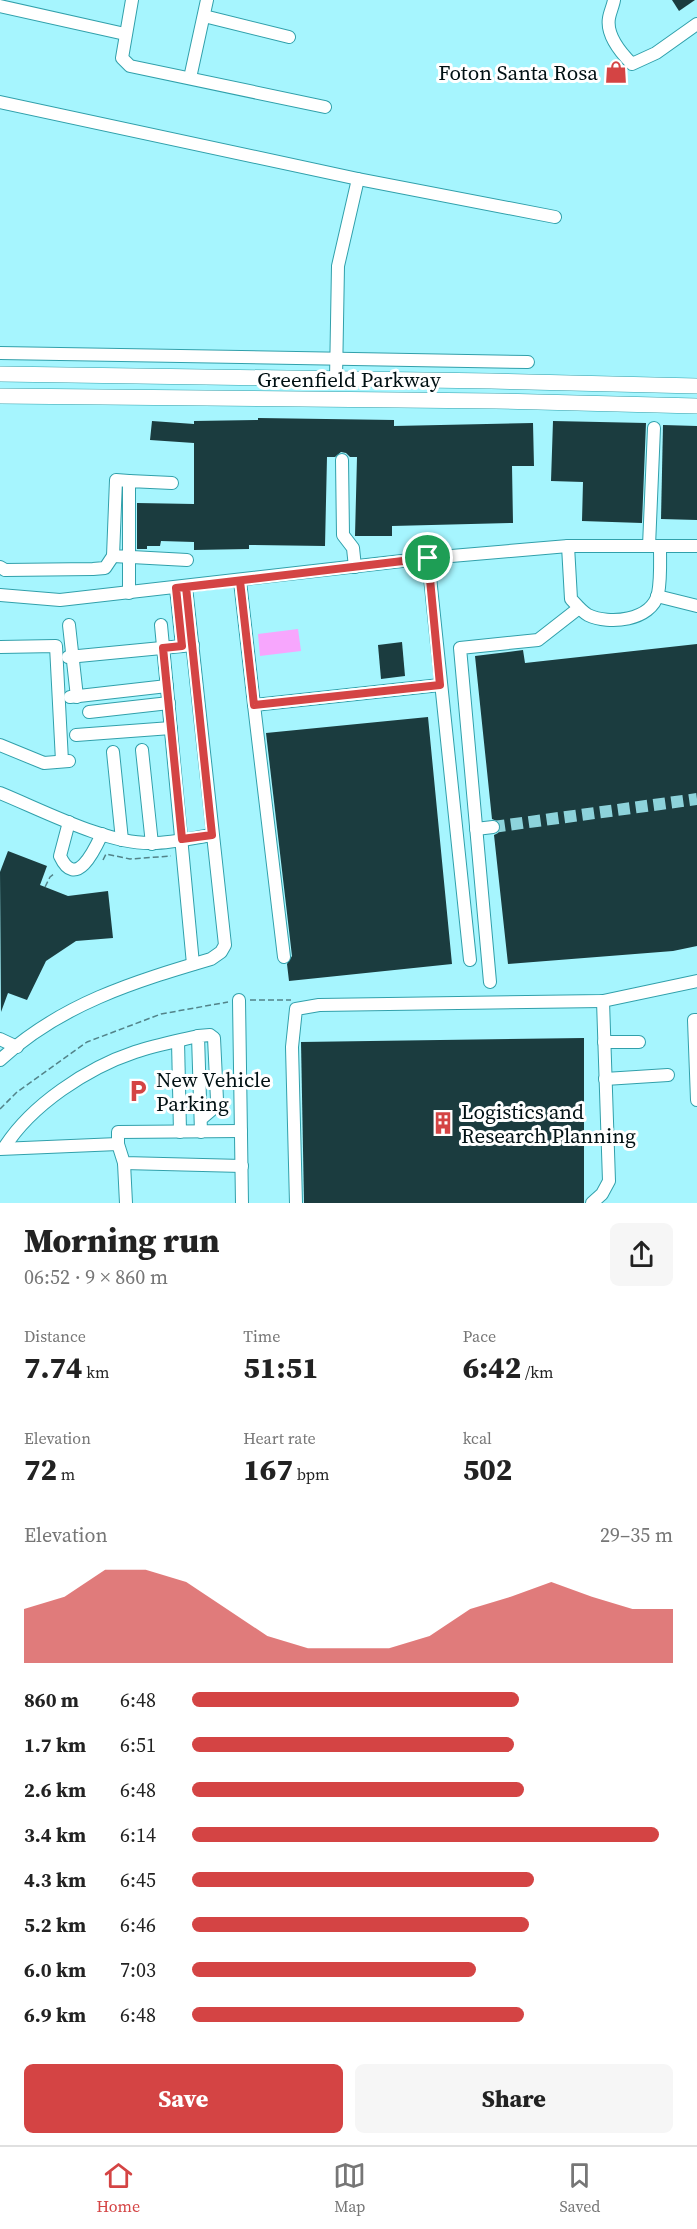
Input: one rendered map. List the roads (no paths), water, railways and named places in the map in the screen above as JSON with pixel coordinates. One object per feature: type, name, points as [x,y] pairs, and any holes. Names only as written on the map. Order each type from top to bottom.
[{"type":"main road","name":"Greenfield Parkway","points":[[0,374],[697,386]]},
{"type":"main road","name":"Greenfield Parkway","points":[[0,396],[495,401],[697,406]]},
{"type":"street","points":[[132,0],[122,58],[125,64],[325,106]]},
{"type":"street","points":[[190,78],[207,0]]},
{"type":"street","points":[[614,0],[609,19],[609,30],[617,47],[632,64],[656,53],[697,24]]},
{"type":"street","points":[[0,6],[22,5],[125,34]]},
{"type":"street","points":[[204,16],[289,37]]},
{"type":"street","points":[[0,102],[358,179],[555,217]]},
{"type":"street","points":[[336,379],[338,266],[358,179]]},
{"type":"street","points":[[0,353],[528,362]]},
{"type":"street","points":[[568,546],[571,599],[588,615],[600,619],[627,619],[641,614],[650,607],[657,596],[654,428]]},
{"type":"street","points":[[342,460],[343,535],[353,548],[355,567]]},
{"type":"street","points":[[0,567],[5,570],[105,568],[113,556],[116,480],[172,483]]},
{"type":"street","points":[[129,481],[129,593]]},
{"type":"street","points":[[0,595],[60,600],[428,558],[568,546],[697,546]]},
{"type":"street","points":[[113,556],[187,560]]},
{"type":"street","points":[[428,558],[470,960]]},
{"type":"street","points":[[240,581],[284,957]]},
{"type":"street","points":[[0,1060],[42,1028],[87,1001],[141,979],[211,958],[221,952],[225,945],[181,588]]},
{"type":"street","points":[[657,596],[697,606]]},
{"type":"street","points":[[490,982],[459,648],[538,640],[579,608]]},
{"type":"street","points":[[69,625],[74,697],[167,686]]},
{"type":"street","points":[[161,625],[193,964]]},
{"type":"street","points":[[0,647],[56,646],[66,761],[44,763],[0,745]]},
{"type":"street","points":[[70,657],[188,646]]},
{"type":"street","points":[[254,705],[440,685]]},
{"type":"street","points":[[89,712],[169,703]]},
{"type":"street","points":[[76,735],[171,728]]},
{"type":"street","points":[[142,750],[152,843]]},
{"type":"street","points":[[113,752],[122,840]]},
{"type":"street","points":[[0,792],[69,822],[122,840],[152,843],[212,835]]},
{"type":"street","points":[[69,822],[60,856],[64,866],[74,869],[87,863],[102,834]]},
{"type":"street","points":[[476,829],[493,827]]},
{"type":"street","points":[[296,1203],[292,1047],[296,1010],[319,1005],[603,1001],[697,981]]},
{"type":"street","points":[[239,1000],[242,1203]]},
{"type":"street","points":[[592,1203],[602,1194],[609,1181],[603,1001]]},
{"type":"street","points":[[697,1020],[694,1020],[697,1100]]},
{"type":"street","points":[[2,1149],[37,1109],[72,1083],[135,1052],[198,1036],[201,1125]]},
{"type":"street","points":[[0,1039],[17,1047]]},
{"type":"street","points":[[178,1041],[180,1132]]},
{"type":"street","points":[[604,1042],[639,1041]]},
{"type":"street","points":[[605,1079],[669,1075]]},
{"type":"street","points":[[126,1203],[124,1163],[118,1144],[118,1132],[180,1132],[201,1125],[241,1131]]},
{"type":"street","points":[[2,1149],[118,1144]]},
{"type":"street","points":[[124,1163],[242,1166]]},
{"type":"tunnel","points":[[493,827],[697,799]]},
{"type":"place","name":"Foton Santa Rosa","points":[[616,72]]},
{"type":"place","name":"New Vehicle Parking","points":[[138,1091]]},
{"type":"place","name":"Logistics and Research Planning","points":[[443,1123]]}]
